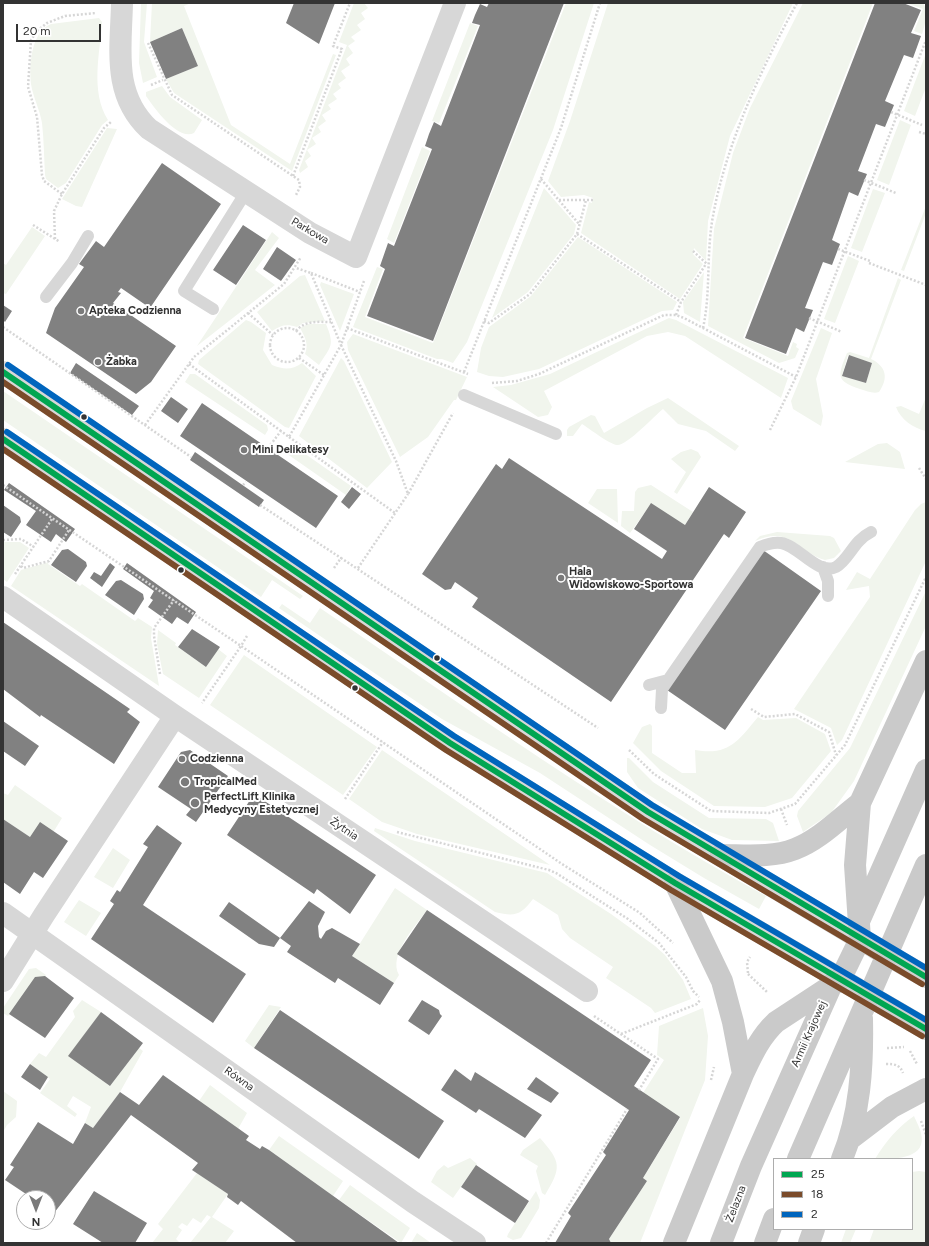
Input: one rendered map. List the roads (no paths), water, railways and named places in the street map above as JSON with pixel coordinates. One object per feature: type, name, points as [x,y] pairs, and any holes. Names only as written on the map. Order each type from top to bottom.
[{"type":"main road","points":[[926,661],[860,803],[855,865],[872,946],[926,977]]},
{"type":"main road","name":"Armii Krajowej","points":[[751,1166],[926,770]]},
{"type":"main road","points":[[721,855],[773,854],[794,849],[817,838],[860,803]]},
{"type":"main road","points":[[798,1158],[926,865]]},
{"type":"main road","points":[[675,883],[722,981],[733,1022],[743,1074]]},
{"type":"main road","points":[[842,1158],[850,1139],[862,1063],[853,987],[872,946],[926,906]]},
{"type":"main road","points":[[853,987],[926,1029]]},
{"type":"main road","points":[[674,1243],[754,1049],[768,1030],[788,1014],[853,987]]},
{"type":"main road","points":[[850,1139],[892,1107],[923,1079]]},
{"type":"main road","name":"Żelazna","points":[[721,1243],[751,1166]]},
{"type":"main road","points":[[765,1243],[773,1222]]},
{"type":"main road","points":[[809,1243],[814,1230]]},
{"type":"street","name":"Parkowa","points":[[112,8],[120,76],[126,96],[138,118],[149,129],[310,233],[356,257],[455,3]]},
{"type":"street","points":[[3,372],[648,812],[872,946]]},
{"type":"street","points":[[3,439],[450,743],[675,883],[853,987]]},
{"type":"street","name":"Żytnia","points":[[3,597],[175,716],[587,991]]},
{"type":"street","points":[[3,981],[32,934],[175,716]]},
{"type":"street","name":"Równa","points":[[3,913],[413,1202],[475,1243]]},
{"type":"lane","points":[[213,309],[184,291],[246,192]]},
{"type":"lane","points":[[46,297],[72,263],[88,236]]},
{"type":"lane","points":[[464,395],[556,434]]},
{"type":"lane","points":[[661,708],[662,689],[760,547],[771,543],[782,543],[827,569],[836,567],[861,537],[871,532]]},
{"type":"lane","points":[[823,567],[828,581],[828,596]]},
{"type":"lane","points":[[649,685],[668,680]]},
{"type":"place","name":"Apteka Codzienna","points":[[81,311]]},
{"type":"place","name":"Żabka","points":[[98,362]]},
{"type":"place","name":"Mini Delikatesy","points":[[244,450]]},
{"type":"place","name":"Hala Widowiskowo-Sportowa","points":[[561,578]]},
{"type":"place","name":"Codzienna","points":[[182,759]]},
{"type":"place","name":"TropicalMed","points":[[185,782]]},
{"type":"place","name":"PerfectLift Klinika Medycyny Estetycznej","points":[[195,803]]}]
